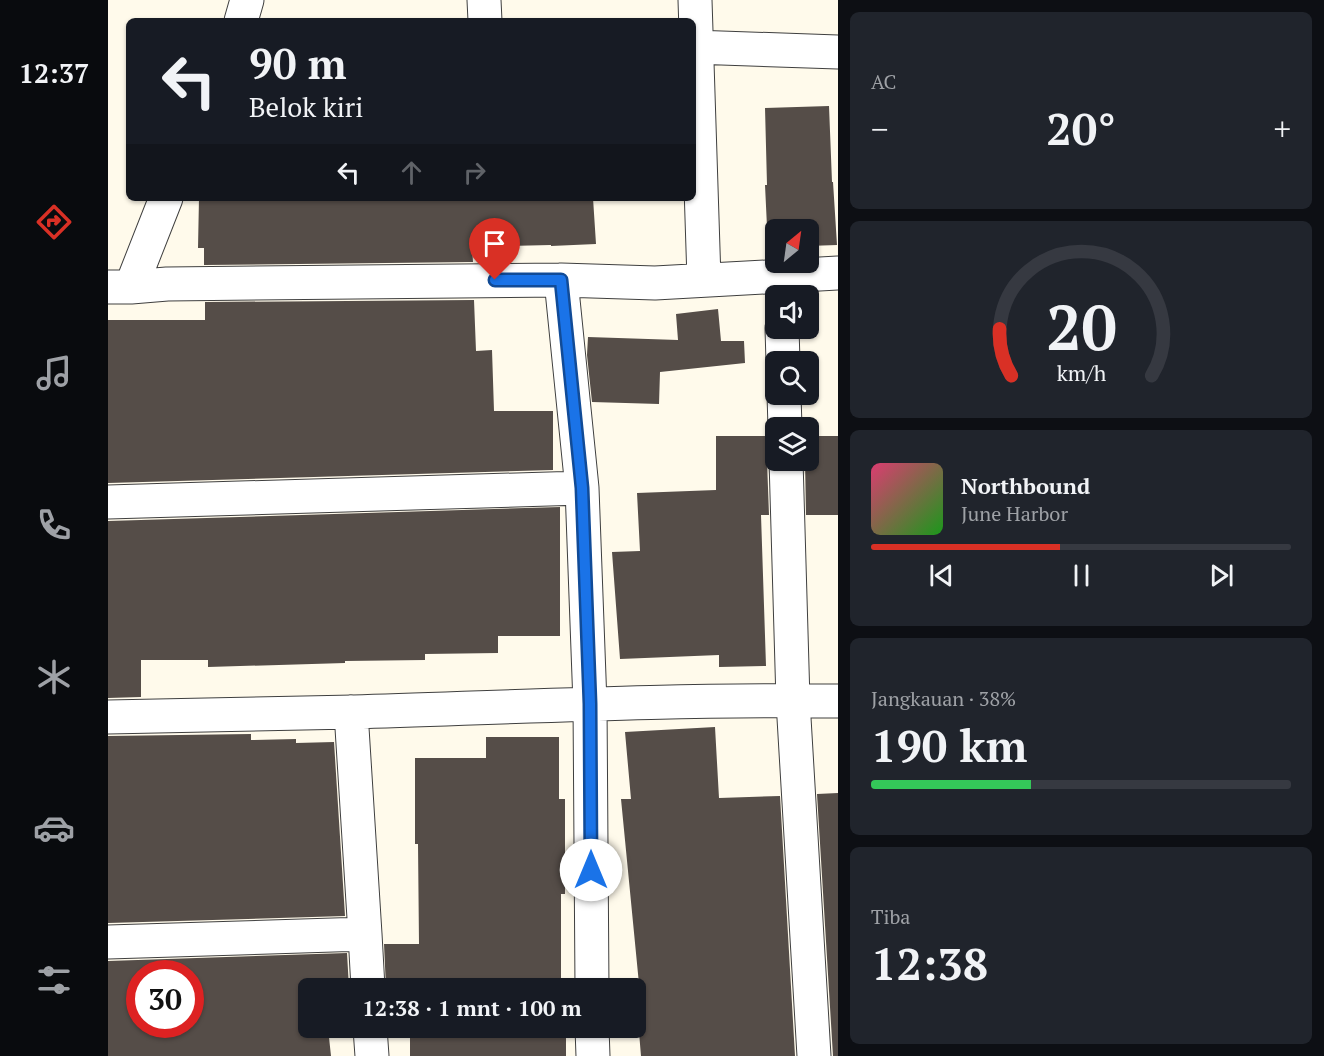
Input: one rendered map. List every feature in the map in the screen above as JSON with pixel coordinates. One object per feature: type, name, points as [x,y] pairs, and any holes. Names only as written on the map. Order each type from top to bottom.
[{"type":"street","points":[[242,18],[247,0]]},
{"type":"street","points":[[484,0],[484,18]]},
{"type":"street","points":[[695,0],[695,18]]},
{"type":"street","points":[[696,47],[838,52]]},
{"type":"street","points":[[696,73],[704,280]]},
{"type":"street","points":[[120,287],[164,201]]},
{"type":"street","points":[[120,287],[167,284],[561,280],[655,283],[704,280],[781,285],[838,273]]},
{"type":"street","points":[[561,280],[582,488],[590,704],[592,978]]},
{"type":"street","points":[[786,471],[793,701],[814,1056]]},
{"type":"street","points":[[108,502],[582,488]]},
{"type":"street","points":[[108,717],[590,704],[838,701]]},
{"type":"street","points":[[351,712],[367,978]]},
{"type":"street","points":[[108,942],[365,934]]},
{"type":"street","points":[[371,1038],[372,1056]]},
{"type":"street","points":[[592,1038],[593,1056]]},
{"type":"building","points":[[829,106],[837,245],[819,246],[819,219],[767,219],[765,108]]},
{"type":"building","points":[[199,201],[593,201],[596,244],[472,247],[473,262],[204,265],[204,248],[198,248]]},
{"type":"building","points":[[474,300],[476,351],[492,350],[494,411],[553,411],[553,470],[108,483],[108,320],[205,320],[205,302]]},
{"type":"building","points":[[718,309],[721,341],[744,341],[745,363],[660,372],[659,404],[592,402],[587,355],[588,337],[678,340],[676,314]]},
{"type":"building","points":[[716,436],[765,436],[769,515],[761,515],[766,666],[719,667],[719,655],[620,659],[612,552],[640,551],[637,493],[716,490]]},
{"type":"building","points":[[819,436],[838,436],[838,515],[806,515],[805,471],[819,471]]},
{"type":"building","points":[[560,507],[560,636],[498,636],[498,653],[425,654],[425,660],[208,667],[208,660],[141,660],[141,697],[108,698],[108,521]]},
{"type":"building","points":[[715,727],[719,798],[780,796],[795,1056],[641,1056],[640,1038],[646,1038],[646,978],[638,978],[621,799],[631,799],[625,732]]},
{"type":"building","points":[[251,734],[251,740],[296,739],[296,743],[334,742],[345,916],[108,923],[108,736]]},
{"type":"building","points":[[486,737],[559,737],[559,799],[565,799],[565,894],[561,894],[561,978],[386,978],[384,944],[419,944],[418,844],[415,844],[415,758],[486,758]]},
{"type":"building","points":[[838,793],[838,1056],[833,1056],[817,794]]},
{"type":"building","points":[[347,953],[348,978],[298,978],[298,1038],[329,1038],[331,1056],[108,1056],[108,961],[126,960],[126,1038],[204,1038],[204,960],[138,960]]},
{"type":"building","points":[[410,1038],[566,1038],[566,1056],[410,1056]]},
{"type":"route","points":[[495,280],[561,280],[582,488],[590,704],[591,870]]}]
